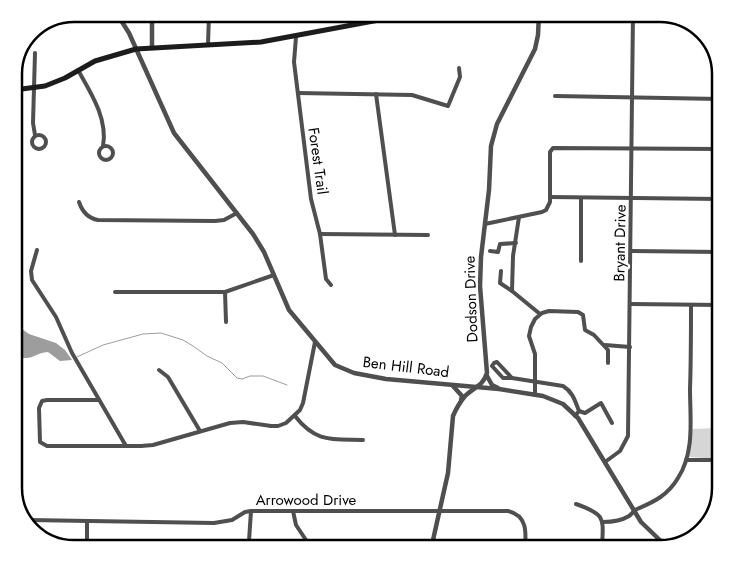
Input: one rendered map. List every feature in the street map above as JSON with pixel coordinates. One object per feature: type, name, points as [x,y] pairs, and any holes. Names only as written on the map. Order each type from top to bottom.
[{"type":"main road","points":[[23,89],[55,82],[95,61],[136,49],[261,42],[369,22]]},
{"type":"street","name":"Ben Hill Road","points":[[122,22],[129,33],[174,133],[259,242],[289,310],[335,365],[354,373],[408,382],[499,389],[535,395],[563,404],[575,416],[646,529],[659,540]]},
{"type":"street","points":[[152,22],[152,48]]},
{"type":"street","points":[[208,45],[209,22]]},
{"type":"street","name":"Dodson Drive","points":[[486,375],[480,286],[492,135],[535,49],[539,22]]},
{"type":"street","name":"Bryant Drive","points":[[605,462],[620,451],[628,436],[633,22]]},
{"type":"street","name":"Forest Trail","points":[[296,37],[294,62],[311,199],[320,234],[326,279],[331,285]]},
{"type":"street","points":[[35,53],[33,123],[35,136]]},
{"type":"street","points":[[298,93],[412,95],[448,106],[460,77],[459,68]]},
{"type":"street","points":[[78,70],[104,124],[104,146]]},
{"type":"street","points":[[376,94],[395,235]]},
{"type":"street","points":[[555,96],[712,99]]},
{"type":"street","points":[[485,224],[546,210],[549,206],[550,152],[553,148],[712,149]]},
{"type":"street","points":[[550,197],[712,199]]},
{"type":"street","points":[[581,198],[581,261]]},
{"type":"street","points":[[79,202],[84,213],[90,218],[98,220],[215,221],[224,220],[238,213]]},
{"type":"street","points":[[512,291],[512,256],[516,243],[519,217]]},
{"type":"street","points":[[320,234],[428,235]]},
{"type":"street","points":[[490,251],[498,252],[500,244],[516,243]]},
{"type":"street","points":[[38,250],[31,271],[32,280],[56,317],[72,354],[126,446]]},
{"type":"street","points":[[631,251],[712,252]]},
{"type":"street","points":[[502,271],[500,283],[540,314]]},
{"type":"street","points":[[115,292],[225,292],[274,275]]},
{"type":"street","points":[[225,292],[226,322]]},
{"type":"street","points":[[630,304],[712,305]]},
{"type":"street","points":[[603,522],[611,522],[630,516],[634,510],[651,503],[665,494],[679,477],[686,460],[689,443],[692,305]]},
{"type":"street","points":[[535,395],[536,354],[529,336],[530,327],[540,314],[549,310],[578,312],[584,315],[585,330],[594,335],[608,350],[608,363]]},
{"type":"street","points":[[99,400],[42,401],[39,408],[40,442],[47,446],[153,445],[236,422],[278,426],[295,416],[303,403],[315,342]]},
{"type":"street","points":[[605,345],[630,347]]},
{"type":"street","points":[[512,378],[497,362],[494,363],[492,366],[503,378],[563,386],[573,395],[580,411],[585,413],[601,403],[612,423]]},
{"type":"street","points":[[159,370],[168,377],[200,432]]},
{"type":"street","points":[[433,540],[448,473],[452,416],[461,401],[484,381],[486,375]]},
{"type":"street","points":[[486,375],[492,385],[499,389]]},
{"type":"street","points":[[452,385],[462,396],[461,401]]},
{"type":"street","points":[[575,416],[580,411]]},
{"type":"street","points":[[295,416],[306,429],[319,437],[364,440]]},
{"type":"street","points":[[686,460],[712,460]]},
{"type":"street","points":[[576,504],[596,512],[603,522],[602,540]]},
{"type":"street","points":[[248,540],[251,511]]},
{"type":"street","name":"Arrowood Drive","points":[[33,520],[223,522],[251,511],[514,512],[524,522],[525,540]]},
{"type":"street","points":[[293,511],[296,525],[306,540]]},
{"type":"street","points":[[87,521],[87,540]]},
{"type":"shaded area","points":[[23,330],[29,334],[56,343],[65,350],[72,360],[60,361],[48,352],[23,358]]},
{"type":"shaded area","points":[[712,428],[712,458],[689,457],[691,429]]},
{"type":"waterway","points":[[77,357],[103,345],[143,334],[161,333],[183,340],[207,356],[222,363],[237,378],[263,376],[287,385]]}]
